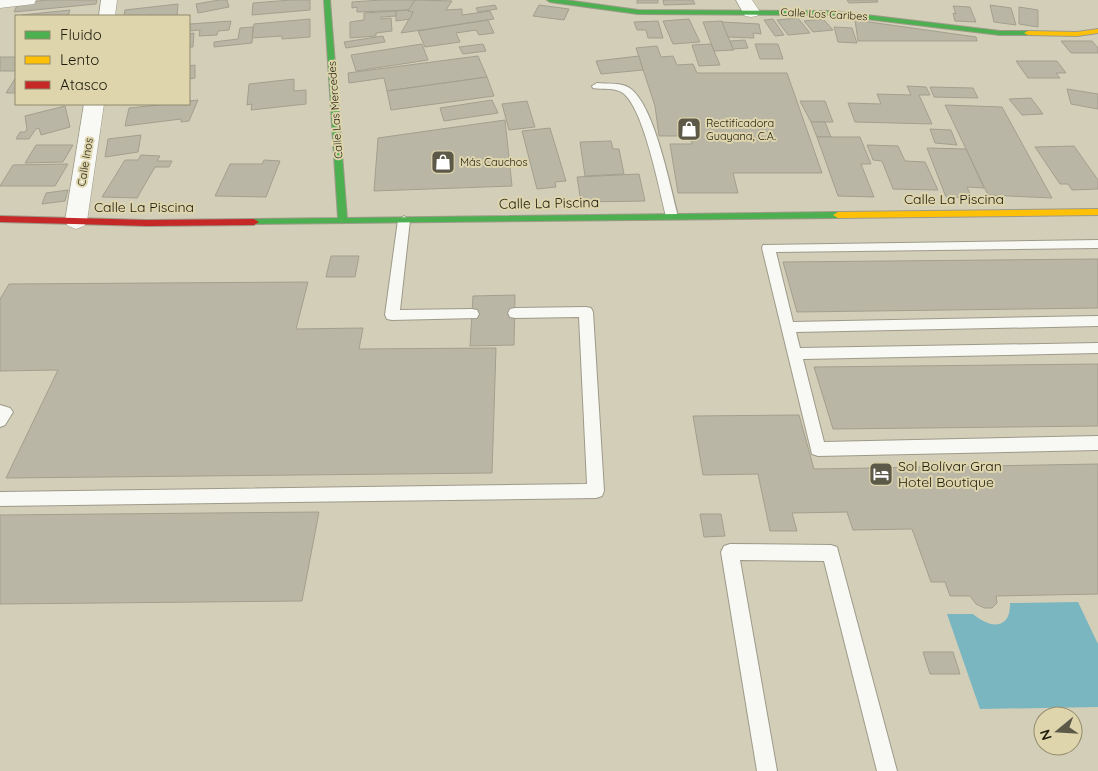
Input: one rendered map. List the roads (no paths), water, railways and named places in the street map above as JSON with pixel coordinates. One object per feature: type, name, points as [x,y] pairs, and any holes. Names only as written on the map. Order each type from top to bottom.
[{"type":"street","points":[[0,3],[28,0]]},
{"type":"street","points":[[107,15],[109,0]]},
{"type":"street","name":"Calle Las Mercedes","points":[[327,0],[343,221]]},
{"type":"street","name":"Calle Los Caribes","points":[[550,0],[638,12],[747,6],[842,14],[1000,33],[1077,34],[1098,31]]},
{"type":"street","name":"Calle Inos","points":[[76,221],[94,105]]},
{"type":"street","name":"Calle La Piscina","points":[[0,219],[156,222],[343,221],[1098,212]]},
{"type":"lane","points":[[597,86],[622,89],[633,96],[638,102],[672,216]]},
{"type":"lane","points":[[404,220],[392,315],[472,314]]},
{"type":"lane","points":[[1098,244],[768,248],[818,449],[1098,443]]},
{"type":"lane","points":[[0,499],[596,491],[586,312],[515,313]]},
{"type":"lane","points":[[788,327],[1098,322]]},
{"type":"lane","points":[[794,354],[1098,348]]},
{"type":"lane","points":[[0,411],[5,412],[0,421]]},
{"type":"lane","points":[[767,771],[730,552],[831,553],[887,771]]},
{"type":"water","points":[[1078,602],[1098,644],[1098,707],[1033,706],[1033,708],[980,709],[947,614],[973,614],[986,622],[998,624],[1007,618],[1010,603]]},
{"type":"place","name":"Rectificadora Guayana, C.A.","points":[[689,129]]},
{"type":"place","name":"Más Cauchos","points":[[443,162]]},
{"type":"place","name":"Sol Bolívar Gran Hotel Boutique","points":[[881,474]]}]
